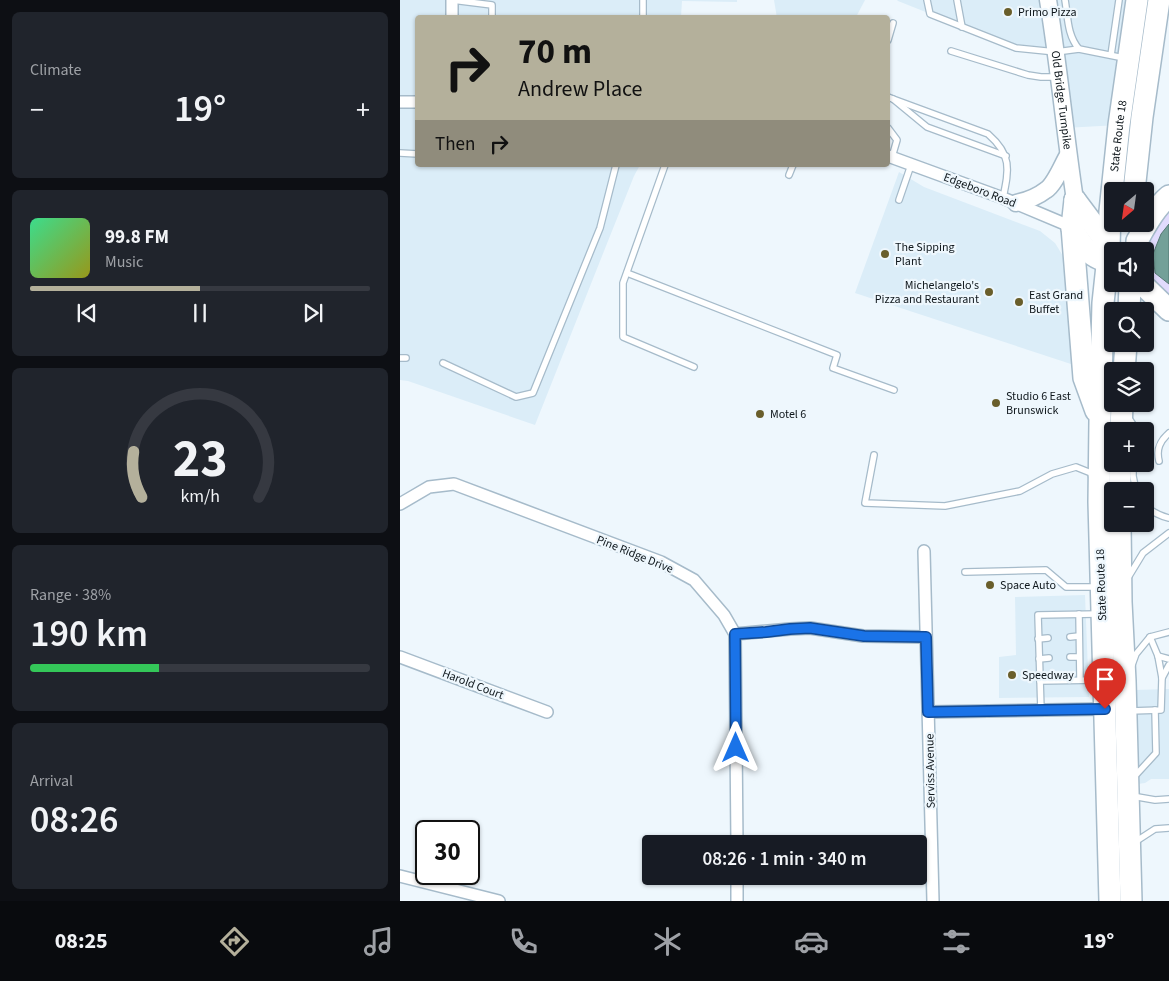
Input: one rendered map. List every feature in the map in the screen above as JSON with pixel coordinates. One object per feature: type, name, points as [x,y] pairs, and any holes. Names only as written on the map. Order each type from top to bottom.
[{"type":"highway","name":"State Route 18","points":[[1109,242],[1110,211],[1119,125],[1120,57],[1137,0]]},
{"type":"highway","name":"State Route 18","points":[[1135,182],[1158,0]]},
{"type":"highway","points":[[1134,239],[1169,196]]},
{"type":"highway","points":[[1075,200],[1093,224],[1104,243]]},
{"type":"highway","points":[[1075,200],[1072,227],[1084,378],[1100,421]]},
{"type":"highway","points":[[1072,227],[1086,230],[1104,247]]},
{"type":"highway","name":"State Route 18","points":[[1104,292],[1099,502],[1110,901]]},
{"type":"highway","points":[[1150,292],[1169,310]]},
{"type":"highway","name":"State Route 18","points":[[1120,532],[1131,901]]},
{"type":"street","points":[[452,0],[452,15]]},
{"type":"street","name":"Old Bridge Turnpike","points":[[1048,0],[1075,200]]},
{"type":"street","points":[[400,102],[415,102]]},
{"type":"street","points":[[1009,201],[1027,200],[1047,190],[1068,156]]},
{"type":"street","name":"Edgeboro Road","points":[[890,157],[1009,201],[1072,227]]},
{"type":"street","name":"Pine Ridge Drive","points":[[400,504],[429,487],[454,484],[661,562],[694,580],[724,615],[735,634]]},
{"type":"street","name":"Serviss Avenue","points":[[924,551],[933,901]]},
{"type":"street","points":[[736,835],[735,634],[810,628],[864,636],[926,637]]},
{"type":"street","name":"Harold Court","points":[[400,656],[547,712]]},
{"type":"street","points":[[928,712],[1105,709]]},
{"type":"street","points":[[400,876],[498,901]]},
{"type":"street","points":[[737,885],[737,901]]},
{"type":"lane","points":[[452,0],[492,5],[492,15]]},
{"type":"lane","points":[[642,15],[643,0]]},
{"type":"lane","points":[[927,0],[930,14],[1016,48],[1056,52],[1079,49],[1120,57],[1119,0]]},
{"type":"lane","points":[[958,0],[962,27]]},
{"type":"lane","points":[[1065,0],[1069,30],[1079,49]]},
{"type":"lane","points":[[890,34],[893,24]]},
{"type":"lane","points":[[951,51],[1028,75],[1058,77]]},
{"type":"lane","points":[[890,98],[927,127],[1006,156]]},
{"type":"lane","points":[[890,98],[988,134],[998,143],[1006,156],[1009,201]]},
{"type":"lane","points":[[890,131],[897,140],[890,157]]},
{"type":"lane","points":[[400,153],[415,154]]},
{"type":"lane","points":[[899,200],[912,165]]},
{"type":"lane","points":[[444,363],[516,397],[533,394],[600,228],[615,167]]},
{"type":"lane","points":[[663,167],[623,283],[622,337],[694,367]]},
{"type":"lane","points":[[790,175],[792,167]]},
{"type":"lane","points":[[626,273],[837,355],[833,368],[894,390]]},
{"type":"lane","points":[[1159,461],[1158,448],[1169,433]]},
{"type":"lane","points":[[874,455],[865,503],[945,506],[1020,491],[1052,474],[1076,467],[1090,473],[1099,502]]},
{"type":"lane","points":[[1154,512],[1169,518]]},
{"type":"lane","points":[[1121,602],[1130,573],[1143,552],[1169,533]]},
{"type":"lane","points":[[965,572],[1046,570],[1066,587],[1101,587]]},
{"type":"lane","points":[[1079,614],[1080,680]]},
{"type":"lane","points":[[1041,710],[1038,615],[1102,614]]},
{"type":"lane","points":[[1125,681],[1136,654],[1150,637],[1169,632]]},
{"type":"lane","points":[[1070,637],[1079,636]]},
{"type":"lane","points":[[1126,711],[1161,710],[1162,678],[1158,656],[1150,637]]},
{"type":"lane","points":[[1038,638],[1048,638]]},
{"type":"lane","points":[[1158,656],[1169,658]]},
{"type":"lane","points":[[1070,658],[1079,657]]},
{"type":"lane","points":[[1039,659],[1049,658]]},
{"type":"lane","points":[[1162,678],[1169,665]]},
{"type":"lane","points":[[1040,681],[1104,680]]},
{"type":"lane","points":[[1155,710],[1156,753],[1127,790],[1155,800],[1169,799]]},
{"type":"lane","points":[[1129,846],[1155,829],[1169,828]]},
{"type":"shaded area","points":[[400,0],[737,0],[737,2],[682,1],[681,15],[415,15],[415,167],[639,167],[535,425],[408,381],[400,380]]},
{"type":"shaded area","points":[[774,0],[865,0],[857,15],[776,15]]},
{"type":"shaded area","points":[[897,0],[1137,0],[1119,125],[1064,128],[1056,52],[1016,48]]},
{"type":"shaded area","points":[[899,172],[924,187],[1040,231],[1055,243],[1063,256],[1074,365],[855,293]]},
{"type":"shaded area","points":[[1169,201],[1169,299],[1154,285],[1154,242],[1147,242],[1151,232],[1154,232],[1154,227]]},
{"type":"shaded area","points":[[1169,224],[1169,284],[1155,273],[1154,252],[1161,234]]},
{"type":"shaded area","points":[[1085,595],[1089,697],[999,698],[999,657],[1016,655],[1015,597]]},
{"type":"shaded area","points":[[1169,689],[1169,779],[1151,779],[1145,783],[1138,784],[1135,690]]},
{"type":"place","name":"Primo Pizza","points":[[1008,12]]},
{"type":"place","name":"The Sipping Plant","points":[[885,254]]},
{"type":"place","name":"Michelangelo's Pizza and Restaurant","points":[[989,292]]},
{"type":"place","name":"East Grand Buffet","points":[[1019,302]]},
{"type":"place","name":"Studio 6 East Brunswick","points":[[996,403]]},
{"type":"place","name":"Motel 6","points":[[760,414]]},
{"type":"place","name":"Space Auto","points":[[990,585]]},
{"type":"place","name":"Speedway","points":[[1012,675]]},
{"type":"route","points":[[736,748],[735,634],[810,628],[864,636],[926,637],[928,712],[1105,709]]}]
